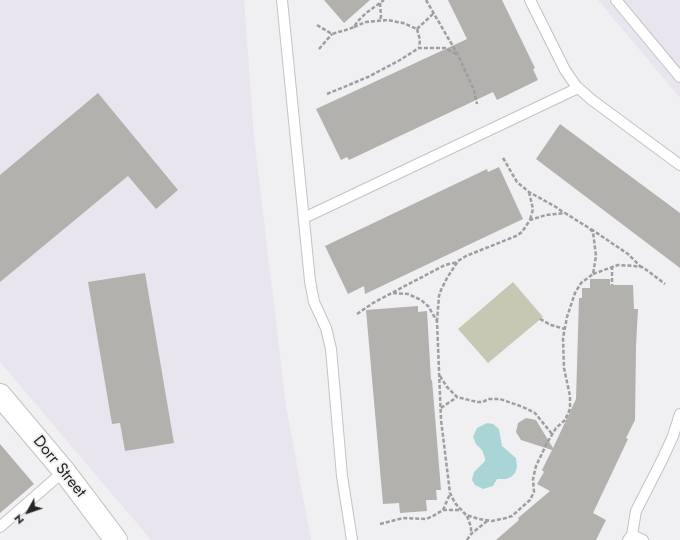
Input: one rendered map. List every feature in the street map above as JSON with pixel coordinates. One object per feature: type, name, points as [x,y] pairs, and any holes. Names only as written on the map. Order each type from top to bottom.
[{"type":"main road","name":"Dorr Street","points":[[0,395],[64,470],[114,539]]},
{"type":"lane","points":[[282,0],[310,281],[314,302],[326,328],[331,349],[342,476],[352,540]]},
{"type":"lane","points":[[530,0],[565,70],[578,88],[680,165]]},
{"type":"lane","points":[[616,0],[680,77]]},
{"type":"lane","points":[[304,218],[578,88]]},
{"type":"lane","points":[[643,540],[630,537],[636,512],[673,436],[680,414]]},
{"type":"lane","points":[[0,526],[64,470]]},
{"type":"path","points":[[354,27],[366,13],[384,0]]},
{"type":"path","points":[[426,0],[458,55],[474,90],[477,104]]},
{"type":"path","points":[[380,3],[382,16],[380,20]]},
{"type":"path","points":[[417,29],[434,13]]},
{"type":"path","points":[[317,25],[332,34],[340,33],[366,22],[380,20],[403,23],[417,29]]},
{"type":"path","points":[[417,29],[420,40],[419,48]]},
{"type":"path","points":[[319,49],[332,34]]},
{"type":"path","points":[[327,94],[368,77],[419,48],[445,48],[458,55]]},
{"type":"path","points":[[503,158],[517,182],[528,192],[556,207],[628,254],[664,284]]},
{"type":"path","points":[[357,314],[373,303],[445,265],[458,261],[522,232],[530,220],[532,209],[528,192]]},
{"type":"path","points":[[530,220],[546,215],[565,213]]},
{"type":"path","points":[[589,228],[593,232],[596,256],[593,274]]},
{"type":"path","points":[[458,261],[441,290],[437,320],[441,408],[450,493],[460,510],[466,515],[479,520],[487,521],[506,518],[530,500],[534,492],[533,478],[536,466],[552,434],[565,420],[570,409],[570,396],[563,363],[563,338],[570,308],[578,286],[593,274],[612,266],[625,265],[642,267]]},
{"type":"path","points":[[612,266],[612,285]]},
{"type":"path","points":[[393,293],[408,294],[421,300],[428,306],[437,320]]},
{"type":"path","points":[[540,319],[551,325],[565,329]]},
{"type":"path","points":[[439,374],[447,387],[457,397],[477,402],[483,402],[488,399],[500,399],[524,407],[535,413],[552,434]]},
{"type":"path","points":[[441,408],[457,397]]},
{"type":"path","points":[[443,510],[450,493]]},
{"type":"path","points":[[380,524],[403,518],[426,519],[443,510],[460,510]]},
{"type":"path","points":[[466,515],[471,528],[471,534]]},
{"type":"path","points":[[467,540],[471,534],[487,521]]},
{"type":"shaded area","points":[[0,0],[244,0],[254,137],[286,406],[311,540],[151,540],[0,362]]},
{"type":"shaded area","points":[[598,0],[680,0],[680,98]]},
{"type":"green space","points":[[513,282],[543,317],[488,363],[458,329]]},
{"type":"water","points":[[487,423],[493,424],[499,429],[502,446],[516,458],[517,467],[515,473],[511,477],[506,479],[497,479],[493,486],[483,489],[475,485],[472,480],[474,472],[485,461],[482,450],[476,444],[473,437],[477,428]]},
{"type":"building","points":[[324,0],[370,0],[344,23]]},
{"type":"building","points":[[448,0],[502,0],[535,68],[533,69],[538,80],[497,100],[493,92],[349,160],[347,157],[341,160],[316,109],[467,39]]},
{"type":"building","points":[[98,93],[178,190],[156,209],[128,176],[0,282],[0,175]]},
{"type":"building","points":[[560,124],[680,213],[680,268],[536,159]]},
{"type":"building","points":[[499,167],[523,219],[365,294],[364,286],[348,294],[325,246],[487,169],[488,172]]},
{"type":"building","points":[[145,273],[174,443],[125,451],[120,423],[112,424],[88,282]]},
{"type":"building","points":[[590,279],[610,279],[610,285],[633,285],[634,309],[638,309],[635,420],[626,438],[628,439],[593,513],[606,520],[596,540],[496,540],[519,520],[518,518],[550,491],[537,484],[544,472],[542,470],[552,450],[521,440],[516,432],[518,423],[526,418],[536,420],[553,448],[576,399],[579,298],[582,298],[582,288],[590,288]]},
{"type":"building","points":[[418,306],[418,312],[427,311],[431,380],[441,490],[436,490],[437,500],[426,500],[427,511],[400,513],[399,503],[383,504],[366,310]]},
{"type":"building","points":[[0,444],[34,484],[0,513]]}]
